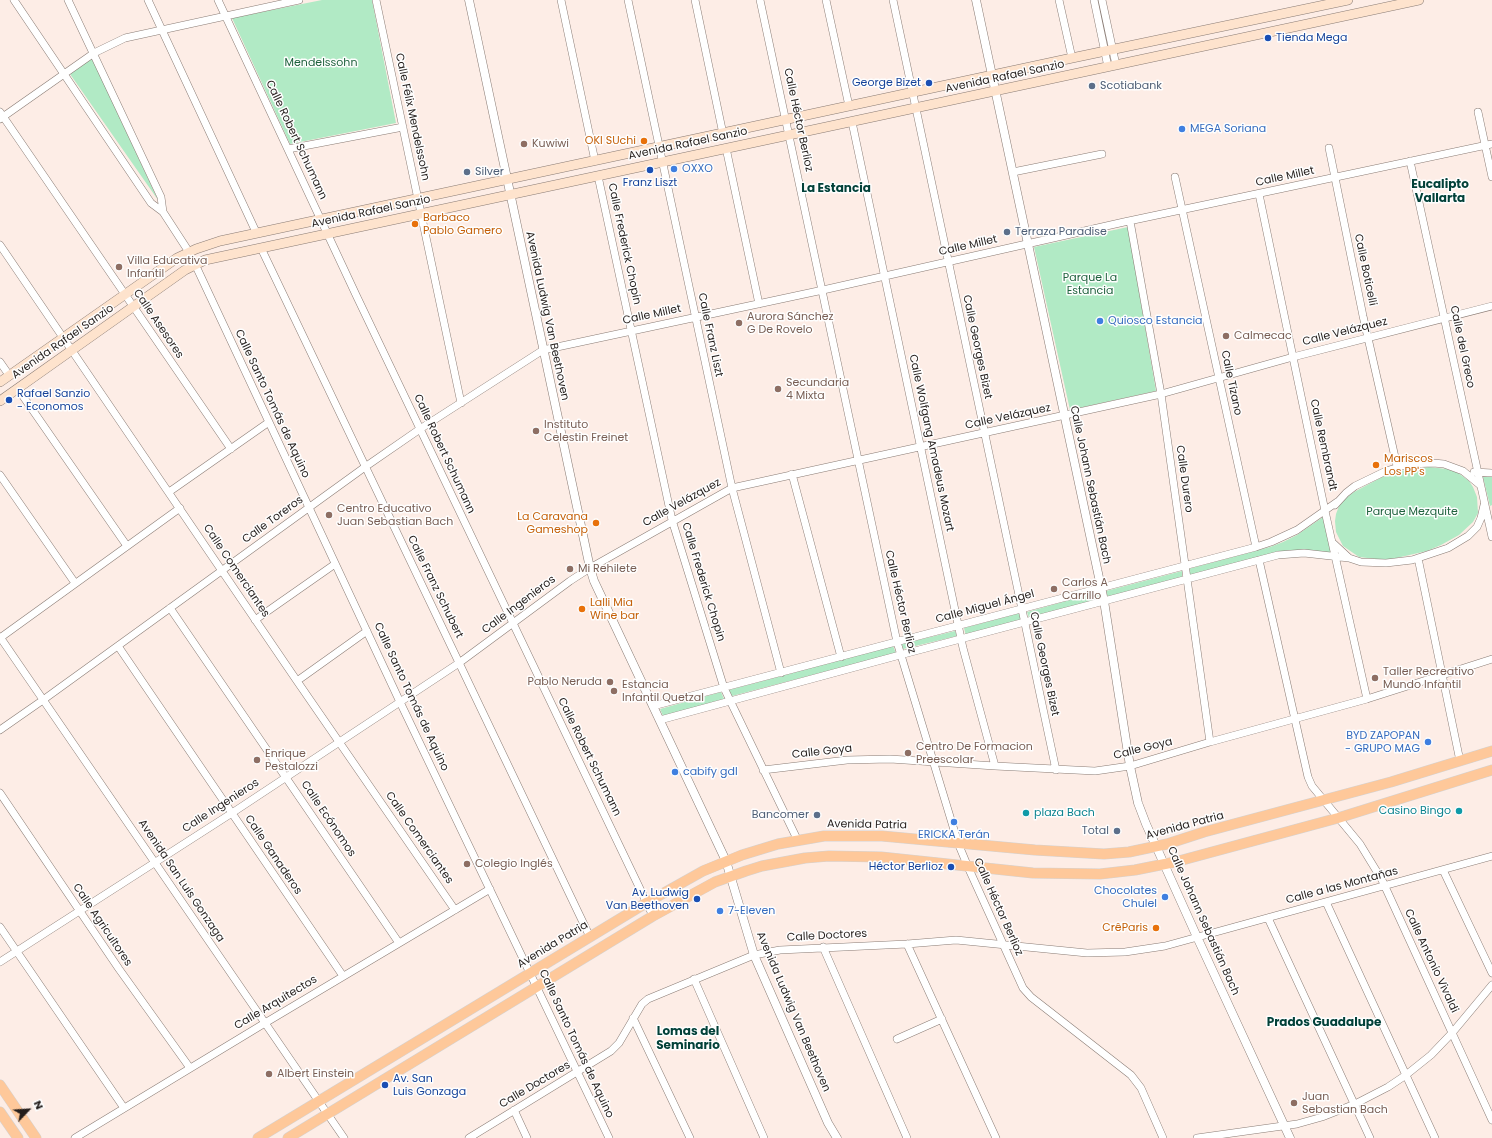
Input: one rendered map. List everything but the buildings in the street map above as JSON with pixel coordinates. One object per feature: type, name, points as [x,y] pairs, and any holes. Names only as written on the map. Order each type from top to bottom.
[{"type":"main road","name":"Avenida Rafael Sanzio","points":[[0,382],[176,258],[207,245],[256,232],[418,199],[1108,50],[1348,0]]},
{"type":"main road","name":"Avenida Rafael Sanzio","points":[[0,401],[195,264],[216,257],[1419,0]]},
{"type":"main road","name":"Avenida Patria","points":[[258,1138],[646,903],[703,871],[726,861],[778,844],[824,836],[882,836],[1036,850],[1104,854],[1129,852],[1157,846],[1324,800],[1492,751]]},
{"type":"main road","points":[[288,1138],[653,916],[704,888],[731,876],[762,866],[804,858],[829,856],[881,857],[1033,874],[1100,874],[1135,870],[1165,865],[1338,818],[1492,770]]},
{"type":"main road","points":[[0,1085],[36,1138]]},
{"type":"main road","points":[[0,1112],[18,1138]]},
{"type":"street","points":[[14,0],[151,204],[163,212],[189,252]]},
{"type":"street","points":[[68,0],[161,197],[163,212]]},
{"type":"street","points":[[148,0],[256,232]]},
{"type":"street","name":"Calle Robert Schumann","points":[[218,0],[420,429],[653,916]]},
{"type":"street","points":[[1,116],[94,54],[125,38],[299,0]]},
{"type":"street","name":"Calle Félix Mendelssohn","points":[[376,0],[461,402]]},
{"type":"street","name":"Avenida Ludwig Van Beethoven","points":[[469,0],[543,350],[594,581],[726,861],[754,955],[813,1088],[837,1138]]},
{"type":"street","points":[[561,0],[595,161]]},
{"type":"street","name":"Calle Franz Liszt","points":[[628,0],[732,488],[781,673]]},
{"type":"street","points":[[694,0],[723,134]]},
{"type":"street","name":"Calle Héctor Berlioz","points":[[760,0],[823,290],[857,460],[900,655],[934,761],[958,843],[1023,988],[1031,997],[1131,1075],[1141,1088],[1163,1138]]},
{"type":"street","points":[[826,0],[849,106]]},
{"type":"street","name":"Calle Georges Bizet","points":[[892,0],[1056,770]]},
{"type":"street","name":"Calle Johann Sebastián Bach","points":[[976,0],[1104,601],[1130,766],[1138,803],[1197,937],[1290,1138]]},
{"type":"street","points":[[1059,0],[1072,58]]},
{"type":"street","points":[[1108,50],[1103,3],[1095,4],[1112,66]]},
{"type":"street","points":[[1478,112],[1488,144],[1492,177]]},
{"type":"street","name":"Calle Asesores","points":[[1,116],[231,449]]},
{"type":"street","name":"Calle Wolfgang Amadeus Mozart","points":[[852,122],[961,639],[995,766]]},
{"type":"street","points":[[288,149],[403,127]]},
{"type":"street","name":"Calle Millet","points":[[543,350],[823,290],[1028,243],[1488,144]]},
{"type":"street","points":[[726,148],[759,304]]},
{"type":"street","name":"Calle Boticelli","points":[[1329,148],[1334,178],[1397,466]]},
{"type":"street","points":[[1013,172],[1102,154]]},
{"type":"street","name":"Calle del Greco","points":[[1410,161],[1487,515]]},
{"type":"street","name":"Calle Frederick Chopin","points":[[598,176],[672,520],[729,701],[798,841]]},
{"type":"street","name":"Calle Tizano","points":[[1175,177],[1256,547]]},
{"type":"street","name":"Calle Rembrandt","points":[[1259,194],[1292,357],[1367,699]]},
{"type":"street","name":"Calle Durero","points":[[1130,221],[1161,394],[1210,742]]},
{"type":"street","name":"Calle Comerciantes","points":[[0,245],[255,620],[455,910]]},
{"type":"street","name":"Calle Franz Schubert","points":[[261,248],[590,937]]},
{"type":"street","name":"Calle Santo Tomás de Aquino","points":[[195,264],[400,702],[609,1138]]},
{"type":"street","name":"Calle Velázquez","points":[[590,568],[672,520],[732,488],[1161,394],[1292,357],[1492,306]]},
{"type":"street","name":"Calle Toreros","points":[[0,730],[44,700],[365,467],[461,402],[543,350]]},
{"type":"street","points":[[0,362],[9,375]]},
{"type":"street","points":[[18,388],[127,546]]},
{"type":"street","points":[[169,492],[269,422]]},
{"type":"street","name":"Calle Miguel Ángel","points":[[653,706],[1256,547],[1286,536],[1325,511],[1355,486],[1397,466],[1433,462],[1464,471],[1492,473]]},
{"type":"street","name":"Calle Miguel Ángel","points":[[1464,471],[1480,485]]},
{"type":"street","points":[[792,474],[841,657]]},
{"type":"street","points":[[0,475],[75,583]]},
{"type":"street","name":"Calle Miguel Ángel","points":[[1328,521],[1337,502]]},
{"type":"street","points":[[0,637],[180,508]]},
{"type":"street","points":[[1487,515],[1492,537]]},
{"type":"street","points":[[660,720],[1024,622],[1290,553],[1349,558],[1361,562],[1373,563],[1398,562],[1418,558],[1448,548],[1468,536],[1487,515]]},
{"type":"street","points":[[1333,542],[1349,558]]},
{"type":"street","points":[[1418,558],[1441,676],[1460,761]]},
{"type":"street","points":[[1259,560],[1308,777],[1312,786],[1338,818]]},
{"type":"street","points":[[255,620],[335,564]]},
{"type":"street","name":"Calle Ingenieros","points":[[0,962],[232,813],[459,663],[570,581],[590,568]]},
{"type":"street","name":"Calle Ecónomos","points":[[170,608],[399,943]]},
{"type":"street","points":[[297,681],[367,631]]},
{"type":"street","name":"Avenida San Luis Gonzaga","points":[[0,637],[344,1138]]},
{"type":"street","name":"Calle Ganaderos","points":[[118,646],[343,976]]},
{"type":"street","name":"Calle Goya","points":[[763,770],[848,760],[890,759],[1056,770],[1095,771],[1130,766],[1210,742],[1367,699],[1492,660]]},
{"type":"street","name":"Calle Agricultores","points":[[0,793],[119,970],[190,1068]]},
{"type":"street","name":"Calle Antonio Vivaldi","points":[[1338,818],[1360,844],[1384,886],[1492,1120]]},
{"type":"street","name":"Calle a las Montañas","points":[[1197,937],[1492,856]]},
{"type":"street","points":[[1443,870],[1492,973]]},
{"type":"street","name":"Calle Arquitectos","points":[[75,1138],[490,888]]},
{"type":"street","points":[[1326,902],[1435,1138]]},
{"type":"street","points":[[1268,918],[1370,1138]]},
{"type":"street","points":[[0,927],[124,1108]]},
{"type":"street","name":"Calle Doctores","points":[[469,1138],[611,1051],[619,1043],[632,1018],[642,1004],[648,999],[754,955],[780,950],[907,944],[956,940],[1087,953],[1125,952],[1165,946],[1197,937]]},
{"type":"street","points":[[907,944],[996,1138]]},
{"type":"street","points":[[823,948],[907,1138]]},
{"type":"street","points":[[694,979],[764,1138]]},
{"type":"street","points":[[1197,1138],[1285,1126],[1322,1117],[1354,1104],[1388,1087],[1431,1055],[1452,1033],[1492,985]]},
{"type":"street","points":[[632,1018],[690,1138]]},
{"type":"street","points":[[897,1038],[942,1020]]},
{"type":"street","points":[[514,1110],[527,1138]]},
{"type":"green space","name":"Mendelssohn","points":[[322,0],[372,0],[396,123],[290,144],[232,18]]},
{"type":"green space","points":[[92,58],[158,200],[70,74]]},
{"type":"green space","name":"Parque La Estancia","points":[[1128,227],[1156,391],[1070,410],[1034,247]]},
{"type":"green space","name":"Parque Mezquite","points":[[1429,467],[1457,472],[1469,481],[1473,487],[1477,497],[1478,513],[1473,522],[1459,535],[1427,551],[1392,559],[1359,557],[1343,546],[1336,532],[1335,521],[1339,506],[1346,498],[1384,476],[1400,471]]},
{"type":"green space","points":[[1483,477],[1492,477],[1492,505],[1490,506]]},
{"type":"green space","points":[[1323,517],[1332,553],[1302,550],[1285,551],[1189,576],[1188,569],[1270,547],[1283,542],[1297,535]]},
{"type":"green space","points":[[1182,571],[1182,577],[1108,597],[1106,591]]},
{"type":"green space","points":[[1098,592],[1100,599],[1029,618],[1027,612]]},
{"type":"green space","points":[[1020,613],[1022,620],[966,636],[964,628]]},
{"type":"green space","points":[[955,631],[957,636],[903,649],[902,644]]},
{"type":"green space","points":[[893,646],[896,653],[732,696],[729,690]]},
{"type":"green space","points":[[721,692],[724,699],[663,716],[660,709]]},
{"type":"place","name":"Tienda Mega","points":[[1268,38]]},
{"type":"place","name":"George Bizet","points":[[929,83]]},
{"type":"place","name":"Scotiabank","points":[[1092,86]]},
{"type":"place","name":"MEGA Soriana","points":[[1182,129]]},
{"type":"place","name":"OKI SUchi","points":[[644,141]]},
{"type":"place","name":"Kuwiwi","points":[[524,144]]},
{"type":"place","name":"OXXO","points":[[674,169]]},
{"type":"place","name":"Franz Liszt","points":[[650,170]]},
{"type":"place","name":"Silver","points":[[467,172]]},
{"type":"place","name":"Barbaco Pablo Gamero","points":[[415,224]]},
{"type":"place","name":"Terraza Paradise","points":[[1007,232]]},
{"type":"place","name":"Villa Educativa Infantil","points":[[119,267]]},
{"type":"place","name":"Quiosco Estancia","points":[[1100,321]]},
{"type":"place","name":"Aurora Sánchez G De Rovelo","points":[[739,323]]},
{"type":"place","name":"Calmecac","points":[[1226,336]]},
{"type":"place","name":"Secundaria 4 Mixta","points":[[778,389]]},
{"type":"place","name":"Rafael Sanzio - Economos","points":[[9,400]]},
{"type":"place","name":"Instituto Celestin Freinet","points":[[536,431]]},
{"type":"place","name":"Mariscos Los PP's","points":[[1376,465]]},
{"type":"place","name":"Centro Educativo Juan Sebastian Bach","points":[[329,515]]},
{"type":"place","name":"La Caravana Gameshop","points":[[596,523]]},
{"type":"place","name":"Mi Rehilete","points":[[570,569]]},
{"type":"place","name":"Carlos A Carrillo","points":[[1054,589]]},
{"type":"place","name":"Lalli Mia Wine bar","points":[[582,609]]},
{"type":"place","name":"Taller Recreativo Mundo Infantil","points":[[1375,678]]},
{"type":"place","name":"Pablo Neruda","points":[[610,682]]},
{"type":"place","name":"Estancia Infantil Quetzal","points":[[614,691]]},
{"type":"place","name":"BYD ZAPOPAN - GRUPO MAG","points":[[1428,742]]},
{"type":"place","name":"Centro De Formacion Preescolar","points":[[908,753]]},
{"type":"place","name":"Enrique Pestalozzi","points":[[257,760]]},
{"type":"place","name":"cabify gdl","points":[[675,772]]},
{"type":"place","name":"Casino Bingo","points":[[1459,811]]},
{"type":"place","name":"plaza Bach","points":[[1026,813]]},
{"type":"place","name":"Bancomer","points":[[817,815]]},
{"type":"place","name":"ERICKA Terán","points":[[954,822]]},
{"type":"place","name":"Total","points":[[1117,831]]},
{"type":"place","name":"Colegio Inglés","points":[[467,864]]},
{"type":"place","name":"Héctor Berlioz","points":[[951,867]]},
{"type":"place","name":"Chocolates Chulel","points":[[1165,897]]},
{"type":"place","name":"Av. Ludwig Van Beethoven","points":[[697,899]]},
{"type":"place","name":"7-Eleven","points":[[720,911]]},
{"type":"place","name":"CrêParis","points":[[1156,928]]},
{"type":"place","name":"Albert Einstein","points":[[269,1074]]},
{"type":"place","name":"Av. San Luis Gonzaga","points":[[385,1085]]},
{"type":"place","name":"Juan Sebastian Bach","points":[[1294,1103]]},
{"type":"district","name":"La Estancia","points":[[836,189]]},
{"type":"district","name":"Eucalipto Vallarta","points":[[1440,192]]},
{"type":"district","name":"Prados Guadalupe","points":[[1324,1023]]},
{"type":"district","name":"Lomas del Seminario","points":[[688,1039]]}]
